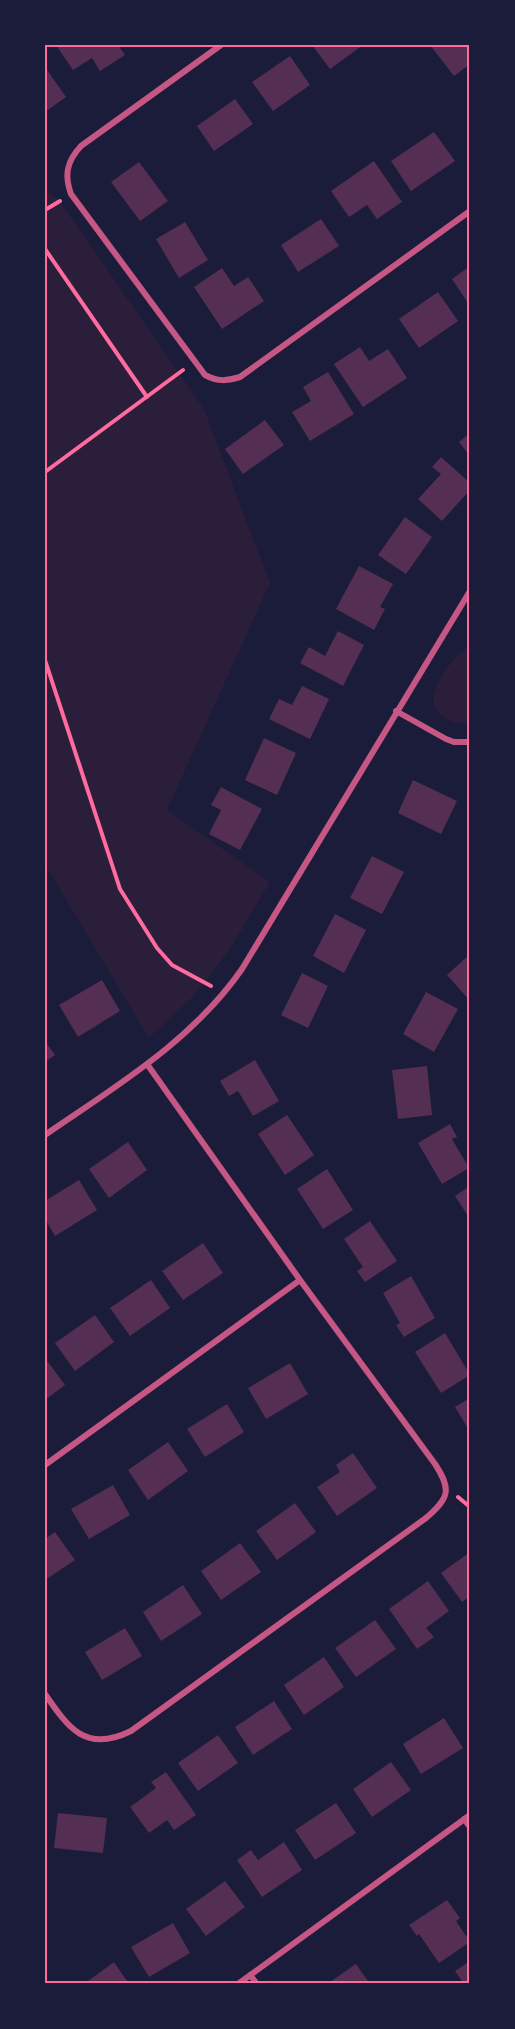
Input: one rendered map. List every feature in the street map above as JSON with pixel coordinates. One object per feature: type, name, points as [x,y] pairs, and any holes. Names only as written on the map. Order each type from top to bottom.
[{"type":"street","points":[[221,45],[81,146],[73,155],[67,168],[67,183],[71,194],[205,375],[215,380],[227,380],[240,376],[470,211]]},
{"type":"street","points":[[45,1136],[147,1064],[191,1029],[225,993],[242,969],[470,592]]},
{"type":"street","points":[[396,711],[446,739],[454,742],[470,742]]},
{"type":"street","points":[[45,1694],[66,1723],[81,1736],[98,1740],[116,1739],[426,1518],[445,1498],[447,1486],[435,1464],[300,1280],[147,1064]]},
{"type":"street","points":[[45,1465],[300,1280]]},
{"type":"street","points":[[238,1984],[467,1817],[470,1827]]},
{"type":"street","points":[[250,1975],[257,1984]]},
{"type":"path","points":[[45,249],[147,396]]},
{"type":"path","points":[[45,472],[194,363]]},
{"type":"path","points":[[45,660],[120,889],[157,948],[172,965],[225,993]]},
{"type":"shaded area","points":[[45,189],[59,200],[204,409],[270,583],[167,810],[270,882],[230,949],[194,996],[149,1038],[45,864]]},
{"type":"shaded area","points":[[470,647],[470,722],[451,721],[439,714],[434,703],[434,696],[438,683],[453,660]]},
{"type":"building","points":[[56,45],[118,45],[125,55],[100,71],[92,58],[73,70]]},
{"type":"building","points":[[312,45],[363,45],[330,69]]},
{"type":"building","points":[[430,45],[470,45],[470,64],[454,76]]},
{"type":"building","points":[[290,56],[310,85],[273,111],[252,82]]},
{"type":"building","points":[[45,67],[66,97],[45,112]]},
{"type":"building","points":[[235,99],[253,124],[214,151],[197,126]]},
{"type":"building","points":[[434,132],[455,161],[411,191],[391,161]]},
{"type":"building","points":[[374,161],[402,202],[377,219],[367,205],[349,217],[331,191]]},
{"type":"building","points":[[139,162],[168,201],[140,221],[111,182]]},
{"type":"building","points":[[321,219],[339,246],[298,272],[281,245]]},
{"type":"building","points":[[185,222],[208,260],[179,278],[156,239]]},
{"type":"building","points":[[470,266],[470,306],[452,279]]},
{"type":"building","points":[[222,268],[234,286],[248,277],[264,301],[222,329],[194,287]]},
{"type":"building","points":[[438,292],[458,321],[419,348],[399,319]]},
{"type":"building","points":[[360,347],[369,361],[388,349],[407,378],[363,407],[334,364]]},
{"type":"building","points":[[328,372],[354,414],[310,441],[292,412],[311,401],[303,387]]},
{"type":"building","points":[[265,420],[284,445],[243,474],[225,449]]},
{"type":"building","points":[[470,433],[470,456],[459,442]]},
{"type":"building","points":[[441,457],[470,483],[470,490],[442,521],[418,499],[441,474],[432,467]]},
{"type":"building","points":[[405,517],[432,537],[406,574],[378,555]]},
{"type":"building","points":[[359,566],[393,584],[380,607],[385,609],[374,630],[336,609]]},
{"type":"building","points":[[338,631],[364,645],[343,686],[300,663],[309,647],[325,656]]},
{"type":"building","points":[[302,686],[329,699],[310,739],[269,719],[279,699],[292,705]]},
{"type":"building","points":[[264,738],[296,753],[277,795],[245,780]]},
{"type":"building","points":[[413,780],[457,801],[441,834],[398,813]]},
{"type":"building","points":[[221,787],[262,809],[240,850],[209,834],[221,810],[211,805]]},
{"type":"building","points":[[372,856],[404,872],[382,914],[350,898]]},
{"type":"building","points":[[335,914],[366,930],[344,973],[313,956]]},
{"type":"building","points":[[470,954],[470,1001],[447,975]]},
{"type":"building","points":[[302,973],[328,986],[308,1028],[281,1015]]},
{"type":"building","points":[[102,980],[120,1011],[78,1037],[59,1005]]},
{"type":"building","points":[[426,992],[458,1009],[434,1052],[403,1034]]},
{"type":"building","points":[[45,1041],[55,1055],[45,1062]]},
{"type":"building","points":[[255,1060],[279,1101],[253,1116],[238,1091],[229,1096],[220,1081]]},
{"type":"building","points":[[427,1066],[432,1115],[398,1119],[392,1070]]},
{"type":"building","points":[[287,1115],[314,1155],[285,1175],[258,1134]]},
{"type":"building","points":[[450,1124],[457,1137],[452,1139],[469,1168],[442,1184],[418,1143]]},
{"type":"building","points":[[128,1142],[147,1170],[109,1198],[89,1169]]},
{"type":"building","points":[[327,1169],[353,1210],[323,1229],[297,1189]]},
{"type":"building","points":[[79,1180],[97,1210],[55,1236],[45,1219],[45,1201]]},
{"type":"building","points":[[470,1186],[470,1219],[455,1196]]},
{"type":"building","points":[[370,1221],[397,1261],[365,1282],[357,1271],[363,1267],[344,1239]]},
{"type":"building","points":[[203,1243],[223,1273],[183,1300],[162,1271]]},
{"type":"building","points":[[411,1276],[435,1318],[404,1337],[396,1325],[400,1323],[383,1293]]},
{"type":"building","points":[[151,1280],[170,1308],[130,1336],[110,1308]]},
{"type":"building","points":[[95,1315],[114,1342],[75,1371],[55,1343]]},
{"type":"building","points":[[445,1333],[470,1375],[441,1393],[415,1352]]},
{"type":"building","points":[[45,1358],[65,1385],[45,1400]]},
{"type":"building","points":[[290,1363],[308,1394],[266,1419],[248,1388]]},
{"type":"building","points":[[470,1398],[470,1432],[455,1407]]},
{"type":"building","points":[[227,1404],[244,1432],[205,1457],[187,1429]]},
{"type":"building","points":[[168,1442],[188,1471],[148,1500],[128,1470]]},
{"type":"building","points":[[353,1453],[377,1488],[337,1516],[317,1487],[340,1472],[336,1465]]},
{"type":"building","points":[[113,1485],[130,1515],[89,1539],[71,1509]]},
{"type":"building","points":[[295,1503],[316,1532],[277,1560],[256,1531]]},
{"type":"building","points":[[55,1532],[75,1560],[45,1580],[45,1539]]},
{"type":"building","points":[[240,1543],[261,1572],[221,1600],[201,1571]]},
{"type":"building","points":[[470,1552],[470,1596],[462,1602],[441,1573]]},
{"type":"building","points":[[428,1581],[449,1611],[426,1628],[434,1637],[417,1649],[389,1609]]},
{"type":"building","points":[[183,1585],[202,1614],[161,1641],[143,1612]]},
{"type":"building","points":[[375,1620],[396,1649],[356,1677],[335,1648]]},
{"type":"building","points":[[125,1628],[142,1656],[102,1680],[85,1652]]},
{"type":"building","points":[[324,1657],[344,1687],[304,1715],[284,1685]]},
{"type":"building","points":[[274,1701],[292,1729],[253,1755],[235,1727]]},
{"type":"building","points":[[444,1718],[463,1748],[421,1774],[403,1744]]},
{"type":"building","points":[[218,1735],[238,1763],[198,1791],[178,1763]]},
{"type":"building","points":[[391,1762],[411,1790],[372,1817],[353,1789]]},
{"type":"building","points":[[166,1772],[196,1815],[174,1830],[167,1820],[149,1833],[130,1807],[156,1788],[151,1782]]},
{"type":"building","points":[[336,1803],[356,1833],[315,1860],[295,1830]]},
{"type":"building","points":[[58,1813],[107,1818],[103,1853],[54,1848]]},
{"type":"building","points":[[284,1842],[302,1870],[262,1897],[237,1860],[251,1850],[258,1860]]},
{"type":"building","points":[[225,1881],[245,1907],[206,1936],[186,1909]]},
{"type":"building","points":[[447,1900],[460,1918],[456,1921],[470,1942],[439,1963],[419,1934],[417,1936],[409,1925]]},
{"type":"building","points":[[173,1923],[190,1953],[149,1977],[131,1947]]},
{"type":"building","points":[[470,1961],[470,1984],[464,1984],[455,1971]]},
{"type":"building","points":[[114,1962],[129,1984],[84,1984]]},
{"type":"building","points":[[356,1964],[370,1984],[327,1984]]}]
